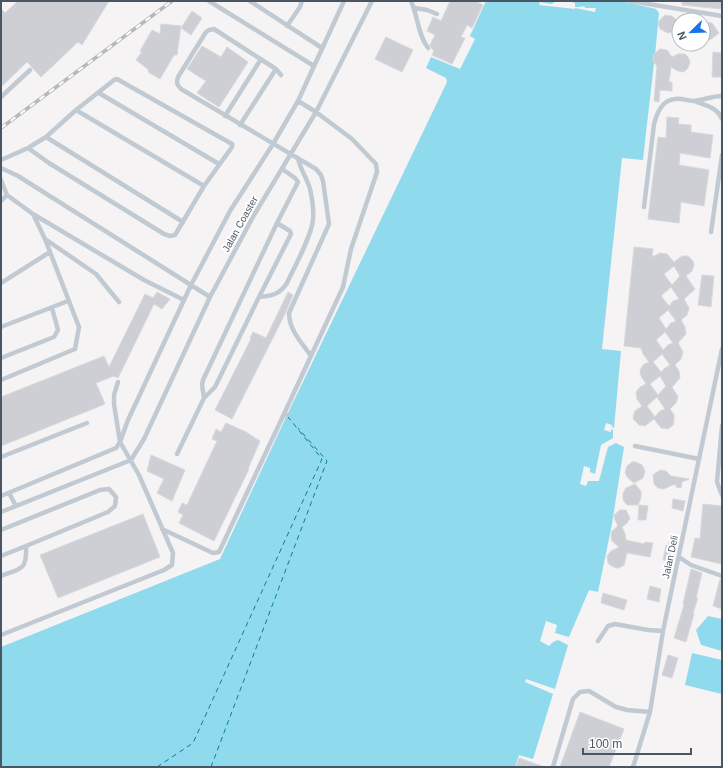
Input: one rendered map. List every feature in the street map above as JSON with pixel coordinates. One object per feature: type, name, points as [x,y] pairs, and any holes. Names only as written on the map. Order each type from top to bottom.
[{"type":"lane","points":[[209,1],[314,66]]},
{"type":"lane","points":[[250,1],[322,48]]},
{"type":"lane","points":[[287,26],[300,8],[302,1]]},
{"type":"lane","name":"Jalan Coaster","points":[[120,442],[128,420],[191,285],[230,211],[273,144],[298,101],[344,1]]},
{"type":"lane","name":"Jalan Coaster","points":[[131,460],[147,433],[210,297],[254,215],[316,112],[372,1]]},
{"type":"lane","points":[[411,1],[422,41],[428,48]]},
{"type":"lane","points":[[630,1],[722,16]]},
{"type":"lane","points":[[414,8],[427,10],[437,14]]},
{"type":"lane","points":[[281,76],[276,69],[214,29],[206,32],[178,77],[177,84],[182,89],[225,116],[298,158],[316,170],[323,181],[329,217],[328,229],[289,313],[289,321],[292,328],[311,356]]},
{"type":"lane","points":[[225,116],[261,60]]},
{"type":"lane","points":[[240,125],[276,69]]},
{"type":"lane","points":[[1,97],[30,70]]},
{"type":"lane","points":[[1,160],[28,148],[46,137],[76,110],[117,79],[231,142],[232,147],[204,186],[175,235],[170,236],[164,234],[28,148]]},
{"type":"lane","points":[[99,93],[219,164]]},
{"type":"lane","points":[[694,101],[714,96],[722,96]]},
{"type":"lane","points":[[644,207],[654,124],[658,110],[667,102],[675,99],[694,101],[710,106],[722,119]]},
{"type":"lane","points":[[162,529],[213,553],[219,552],[286,415],[342,287],[351,248],[377,172],[376,164],[370,156],[352,139],[316,112],[298,101]]},
{"type":"lane","points":[[76,110],[204,186]]},
{"type":"lane","points":[[46,137],[183,222]]},
{"type":"lane","points":[[711,232],[722,155]]},
{"type":"lane","points":[[259,297],[272,295],[283,289],[311,230],[314,219],[310,191],[307,179],[299,166],[298,158]]},
{"type":"lane","points":[[1,168],[18,176],[210,297]]},
{"type":"lane","points":[[204,398],[202,385],[203,380],[298,182],[295,178],[282,169]]},
{"type":"lane","points":[[1,180],[7,195],[32,214],[144,280],[184,300]]},
{"type":"lane","points":[[1,201],[7,195]]},
{"type":"lane","points":[[1,380],[75,349],[79,327],[45,239],[32,214]]},
{"type":"lane","points":[[177,454],[204,398],[215,387],[291,234],[290,231],[277,223]]},
{"type":"lane","points":[[45,239],[96,274],[119,302]]},
{"type":"lane","points":[[1,283],[50,252]]},
{"type":"lane","points":[[1,327],[68,301]]},
{"type":"lane","points":[[1,358],[54,337],[58,330],[52,308]]},
{"type":"lane","name":"Jalan Deli","points":[[633,767],[650,712],[663,631],[722,349]]},
{"type":"lane","points":[[1,635],[164,570],[172,565],[173,553],[131,460],[120,442],[114,404],[114,395],[118,382]]},
{"type":"lane","points":[[1,457],[87,423]]},
{"type":"lane","points":[[722,428],[717,482],[722,495]]},
{"type":"lane","points":[[1,496],[110,452],[116,448],[120,442]]},
{"type":"lane","points":[[636,446],[699,460]]},
{"type":"lane","points":[[1,512],[131,460]]},
{"type":"lane","points":[[1,530],[100,490],[109,489],[116,497],[115,506],[108,512],[1,556]]},
{"type":"lane","points":[[9,493],[16,506]]},
{"type":"lane","points":[[1,576],[22,568],[26,559],[26,546]]},
{"type":"lane","points":[[679,558],[691,565],[722,576]]},
{"type":"lane","points":[[598,641],[608,626],[615,624],[663,631]]},
{"type":"lane","points":[[552,767],[573,699],[580,692],[589,691],[616,707],[627,710],[650,712]]},
{"type":"water","points":[[486,1],[557,1],[551,4],[540,2],[539,5],[575,8],[595,12],[596,8],[585,8],[581,6],[575,7],[575,3],[569,1],[621,1],[656,9],[659,13],[643,160],[622,158],[602,349],[621,351],[614,428],[612,425],[606,423],[604,430],[611,432],[611,429],[613,430],[613,438],[601,445],[595,474],[590,472],[590,468],[584,466],[580,484],[586,486],[588,481],[599,481],[608,447],[616,443],[624,447],[612,524],[598,592],[589,590],[569,637],[555,633],[557,625],[546,621],[540,641],[549,646],[558,640],[568,645],[555,689],[526,679],[525,682],[553,694],[533,759],[519,755],[515,767],[1,767],[1,647],[220,559],[287,415],[447,82],[446,78],[426,68],[431,57],[460,69],[475,39],[470,36]]},
{"type":"water","points":[[708,616],[722,619],[722,651],[701,645],[696,630]]},
{"type":"water","points":[[692,653],[722,660],[722,694],[685,685]]},
{"type":"building","points":[[18,1],[109,1],[82,45],[78,42],[41,77],[27,62],[1,87],[1,9],[5,13]]},
{"type":"building","points":[[450,1],[475,1],[483,5],[472,28],[467,25],[461,37],[465,38],[452,64],[432,55],[434,51],[430,45],[435,35],[427,31],[433,17],[441,21]]},
{"type":"building","points":[[682,1],[722,1],[722,9],[682,5]]},
{"type":"building","points":[[192,11],[202,18],[191,35],[181,28]]},
{"type":"building","points":[[665,15],[671,16],[671,32],[668,33],[660,29],[658,23]]},
{"type":"building","points":[[711,23],[712,23],[719,33],[711,39]]},
{"type":"building","points":[[161,24],[181,26],[177,55],[174,55],[160,79],[148,72],[149,70],[136,60],[142,52],[140,51],[152,30],[160,34]]},
{"type":"building","points":[[386,37],[413,50],[402,72],[375,59]]},
{"type":"building","points":[[202,46],[221,57],[227,47],[248,62],[219,107],[197,93],[206,81],[187,69]]},
{"type":"building","points":[[660,49],[667,50],[672,57],[678,54],[685,54],[690,62],[688,68],[684,72],[678,71],[671,67],[669,82],[672,82],[672,91],[660,90],[659,102],[654,101],[657,66],[653,61],[653,57],[654,54]]},
{"type":"building","points":[[713,52],[722,53],[722,77],[712,77]]},
{"type":"building","points":[[667,117],[679,118],[678,124],[691,125],[691,132],[713,135],[710,158],[680,153],[679,165],[709,170],[704,206],[681,202],[679,223],[648,219],[658,137],[666,138]]},
{"type":"building","points":[[634,247],[653,249],[652,257],[660,253],[667,254],[674,262],[682,256],[688,256],[693,261],[694,265],[692,271],[686,276],[695,289],[684,299],[689,308],[687,315],[681,320],[685,327],[686,334],[678,343],[683,352],[681,359],[675,365],[679,371],[680,378],[672,387],[678,397],[676,403],[670,409],[674,415],[674,422],[668,429],[661,428],[654,419],[645,426],[639,425],[634,420],[633,417],[635,411],[642,406],[637,399],[636,392],[640,387],[646,384],[641,376],[640,370],[644,364],[649,362],[643,354],[641,348],[624,346]],"holes":[[[674,266],[680,276],[672,285],[664,274]],[[671,287],[679,299],[673,301],[669,306],[661,296]],[[668,310],[676,321],[671,323],[666,329],[659,318]],[[665,332],[673,343],[668,345],[663,350],[656,340]],[[662,354],[670,365],[661,372],[653,362]],[[660,376],[666,386],[658,395],[650,384]],[[657,397],[665,409],[660,411],[655,417],[647,406]]]},
{"type":"building","points":[[702,275],[714,276],[711,307],[698,305]]},
{"type":"building","points":[[157,292],[170,299],[162,309],[154,304],[118,378],[114,376],[96,383],[105,404],[1,446],[1,397],[104,356],[109,367],[145,294],[153,298]]},
{"type":"building","points":[[288,292],[293,295],[285,314],[232,419],[215,410],[251,339],[250,338],[253,332],[266,338]]},
{"type":"building","points":[[226,423],[246,432],[260,441],[249,469],[214,541],[179,523],[183,515],[178,512],[182,503],[187,505],[217,441],[212,439],[216,429],[221,432]]},
{"type":"building","points":[[151,455],[185,470],[172,501],[157,493],[164,479],[147,471]]},
{"type":"building","points":[[632,462],[642,465],[645,471],[643,478],[634,483],[625,473],[627,466]]},
{"type":"building","points":[[660,470],[666,471],[671,476],[689,479],[682,482],[681,488],[676,487],[676,484],[664,489],[658,488],[654,484],[653,475]]},
{"type":"building","points":[[635,484],[641,491],[641,498],[638,505],[627,505],[623,500],[623,493],[626,488]]},
{"type":"building","points":[[673,499],[685,501],[683,511],[672,508]]},
{"type":"building","points":[[703,504],[722,506],[722,564],[691,557],[695,538],[700,539]]},
{"type":"building","points":[[639,505],[648,506],[646,520],[638,520]]},
{"type":"building","points":[[620,510],[626,510],[630,518],[622,527],[626,540],[644,544],[645,542],[653,543],[650,557],[627,553],[624,565],[616,568],[608,563],[607,556],[611,551],[619,547],[612,541],[611,536],[612,531],[618,526],[614,515]]},
{"type":"building","points":[[143,514],[160,557],[58,598],[40,555]]},
{"type":"building","points":[[671,536],[677,537],[672,562],[663,560],[666,545],[668,546]]},
{"type":"building","points":[[691,569],[702,573],[696,598],[698,598],[686,642],[674,638],[684,605]]},
{"type":"building","points":[[720,579],[722,580],[722,609],[713,606]]},
{"type":"building","points":[[650,586],[661,589],[659,602],[647,599]]},
{"type":"building","points":[[603,593],[627,600],[624,610],[601,603]]},
{"type":"building","points":[[668,655],[678,658],[672,678],[662,675]]},
{"type":"building","points":[[580,712],[624,729],[609,767],[560,767]]},
{"type":"building","points":[[519,758],[542,766],[542,767],[516,767]]},
{"type":"ferry route","points":[[157,767],[193,743],[322,459],[288,417]]},
{"type":"ferry route","points":[[211,767],[327,461],[298,428]]},
{"type":"railway","points":[[1,128],[172,1]]}]
